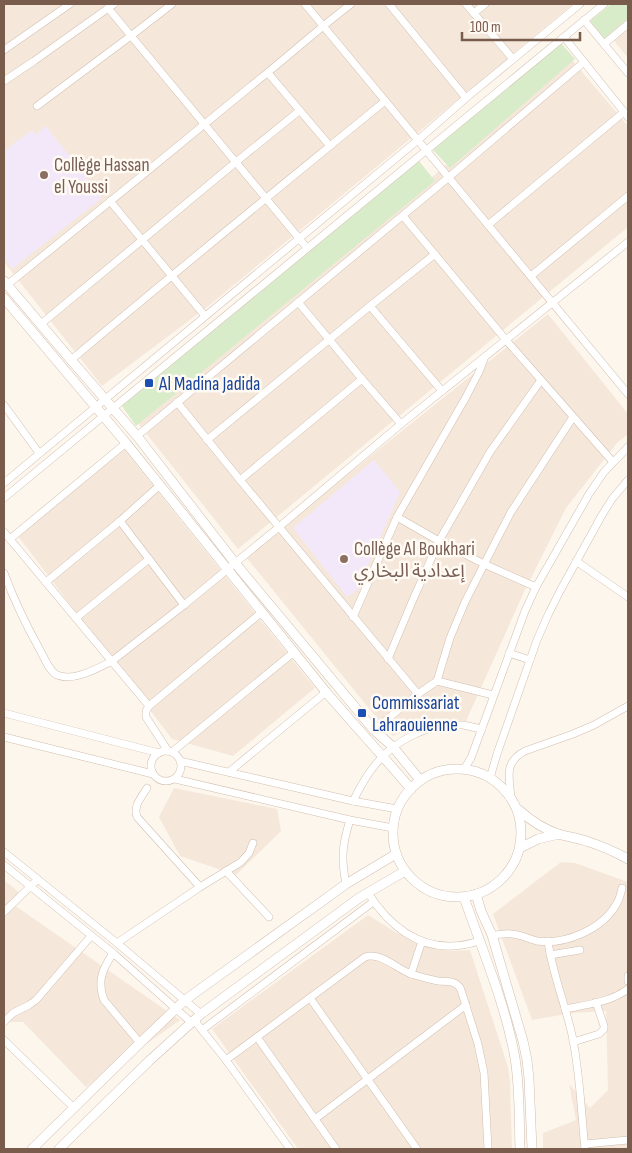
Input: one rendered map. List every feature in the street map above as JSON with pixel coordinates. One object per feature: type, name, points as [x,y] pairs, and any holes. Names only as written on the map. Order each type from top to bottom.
[{"type":"street","points":[[4,50],[70,4]]},
{"type":"street","points":[[37,106],[172,4]]},
{"type":"street","points":[[305,4],[628,394]]},
{"type":"street","points":[[351,4],[110,202],[5,283],[137,436],[235,562],[374,730],[393,747],[420,780]]},
{"type":"street","points":[[389,4],[466,98]]},
{"type":"street","points":[[466,4],[513,60]]},
{"type":"street","points":[[474,13],[485,4]]},
{"type":"street","points":[[4,498],[604,4]]},
{"type":"street","points":[[5,480],[418,140],[513,60],[574,5]]},
{"type":"street","points":[[4,81],[111,6],[204,125],[307,248]]},
{"type":"street","points":[[584,20],[628,73]]},
{"type":"street","points":[[604,44],[628,24]]},
{"type":"street","points":[[488,224],[626,115],[564,36]]},
{"type":"street","points":[[137,436],[449,178],[584,62]]},
{"type":"street","points":[[268,73],[299,112],[330,146]]},
{"type":"street","points":[[71,360],[171,275],[267,199],[385,100]]},
{"type":"street","points":[[41,324],[299,112]]},
{"type":"street","points":[[531,276],[628,196]]},
{"type":"street","points":[[110,202],[205,316]]},
{"type":"street","points":[[403,216],[506,340],[613,462]]},
{"type":"street","points":[[4,573],[26,626],[48,666],[57,675],[72,676],[88,673],[112,661],[184,605],[401,424],[628,242]]},
{"type":"street","points":[[207,440],[435,254]]},
{"type":"street","points":[[4,298],[126,443],[326,692],[411,789]]},
{"type":"street","points":[[298,302],[401,424]]},
{"type":"street","points":[[370,306],[442,391]]},
{"type":"street","points":[[354,617],[397,517],[466,398],[484,358]]},
{"type":"street","points":[[240,480],[362,379]]},
{"type":"street","points":[[388,659],[439,541],[490,452],[541,380]]},
{"type":"street","points":[[177,402],[418,694]]},
{"type":"street","points":[[4,405],[39,453]]},
{"type":"street","points":[[374,730],[437,681],[450,638],[484,564],[511,512],[573,417]]},
{"type":"street","points":[[10,539],[126,443]]},
{"type":"street","points":[[464,769],[471,758],[509,653],[536,587],[580,507],[613,462],[628,447]]},
{"type":"street","points":[[490,778],[537,640],[548,615],[602,515],[612,499],[628,480]]},
{"type":"street","points":[[46,582],[160,485]]},
{"type":"street","points":[[397,517],[484,564],[536,587]]},
{"type":"street","points":[[120,521],[184,605]]},
{"type":"street","points":[[4,532],[149,706]]},
{"type":"street","points":[[76,618],[149,559]]},
{"type":"street","points":[[576,561],[628,597]]},
{"type":"street","points":[[158,753],[154,757],[151,769],[158,778],[163,781],[169,781],[179,774],[180,761],[177,756],[170,752],[146,717],[146,711],[149,706],[262,612]]},
{"type":"street","points":[[4,712],[158,753],[170,752],[294,652]]},
{"type":"street","points":[[509,653],[530,660]]},
{"type":"street","points":[[437,681],[494,695]]},
{"type":"street","points":[[229,772],[326,692]]},
{"type":"street","points":[[511,797],[508,774],[510,766],[518,754],[594,725],[628,706]]},
{"type":"street","points":[[353,801],[367,775],[383,756],[393,747],[409,738],[426,730],[444,726],[462,725],[482,729]]},
{"type":"street","points":[[4,737],[154,774]]},
{"type":"street","points":[[180,761],[353,801],[397,809]]},
{"type":"street","points":[[464,769],[478,772],[490,778],[498,783],[511,797],[520,818],[522,838],[517,858],[512,868],[492,887],[464,897],[437,895],[425,889],[405,871],[396,854],[393,828],[397,809],[403,798],[420,780],[431,774],[446,770],[464,769]]},
{"type":"street","points":[[174,778],[350,820],[393,828]]},
{"type":"street","points":[[147,788],[136,806],[135,812],[137,817],[200,887]]},
{"type":"street","points":[[517,808],[526,817],[559,834],[588,841],[628,859]]},
{"type":"street","points":[[346,884],[342,852],[350,820]]},
{"type":"street","points":[[520,848],[538,839],[559,834]]},
{"type":"street","points":[[117,943],[245,858],[253,843]]},
{"type":"street","points":[[4,852],[185,1000],[202,1030],[290,1149]]},
{"type":"street","points":[[32,1149],[185,1000],[346,884],[396,854]]},
{"type":"street","points":[[4,865],[113,953],[176,1008],[196,1019]]},
{"type":"street","points":[[226,871],[269,917]]},
{"type":"street","points":[[59,1149],[149,1060],[196,1019],[351,904],[405,871]]},
{"type":"street","points":[[4,912],[38,880]]},
{"type":"street","points":[[492,935],[511,934],[538,941],[548,941],[565,939],[580,934],[595,926],[607,915],[617,902],[622,888]]},
{"type":"street","points":[[368,893],[381,912],[410,936],[422,941],[454,947],[466,946],[479,941]]},
{"type":"street","points":[[476,894],[492,935],[523,1041],[527,1060],[532,1149]]},
{"type":"street","points":[[464,897],[500,1000],[512,1045],[517,1073],[520,1149]]},
{"type":"street","points":[[202,1030],[373,902]]},
{"type":"street","points":[[4,1022],[13,1013],[36,1000],[91,936]]},
{"type":"street","points":[[411,974],[422,941]]},
{"type":"street","points":[[548,941],[573,1042],[585,1146],[628,1140]]},
{"type":"street","points":[[550,955],[580,950]]},
{"type":"street","points":[[113,953],[105,965],[101,976],[102,994],[104,1000],[140,1042]]},
{"type":"street","points":[[226,1060],[365,957],[378,957],[411,974],[453,982],[458,984],[482,1058],[486,1087],[488,1149]]},
{"type":"street","points":[[628,976],[628,981]]},
{"type":"street","points":[[565,1009],[613,997],[628,989]]},
{"type":"street","points":[[310,998],[417,1149]]},
{"type":"street","points":[[573,1042],[599,1034],[604,1029],[596,1002]]},
{"type":"street","points":[[315,1118],[466,1005]]},
{"type":"street","points":[[257,1037],[336,1149]]},
{"type":"street","points":[[4,1040],[74,1108]]},
{"type":"shaded area","points":[[4,4],[573,4],[211,304],[102,386],[4,262]]},
{"type":"shaded area","points":[[628,15],[628,58],[607,32]]},
{"type":"shaded area","points":[[572,60],[628,126],[628,227],[238,549],[138,423]]},
{"type":"shaded area","name":"Collège Hassan el Youssi","points":[[46,126],[102,198],[12,269],[4,259],[4,151],[32,130],[36,135]]},
{"type":"shaded area","points":[[548,314],[628,414],[628,434],[617,443],[566,508],[524,592],[466,721],[443,720],[415,727],[393,736],[246,557]]},
{"type":"shaded area","points":[[123,448],[315,688],[233,756],[172,739],[18,536]]},
{"type":"shaded area","name":"Collège Al Boukhari إعدادية البخاري","points":[[374,460],[400,492],[357,590],[347,597],[293,528]]},
{"type":"shaded area","points":[[174,788],[277,809],[281,831],[236,875],[180,856],[159,817]]},
{"type":"shaded area","points":[[561,862],[575,863],[628,882],[628,1149],[543,1149],[543,1133],[576,1120],[569,1084],[590,1108],[608,1090],[606,1011],[573,1013],[532,1020],[493,914]]},
{"type":"shaded area","points":[[4,880],[21,894],[4,910]]},
{"type":"shaded area","points":[[14,905],[180,1020],[86,1087],[23,1022],[4,1022],[4,914]]},
{"type":"shaded area","points":[[368,915],[397,933],[429,947],[450,951],[470,950],[508,1067],[512,1149],[298,1149],[212,1029]]},
{"type":"green space","points":[[611,4],[628,4],[628,18],[604,39],[590,21]]},
{"type":"green space","points":[[559,41],[575,59],[450,168],[433,150]]},
{"type":"green space","points":[[419,161],[435,181],[136,426],[122,406]]},
{"type":"place","name":"Collège Hassan el Youssi","points":[[44,175]]},
{"type":"place","name":"Al Madina Jadida","points":[[149,383]]},
{"type":"place","name":"Collège Al Boukhari إعدادية البخاري","points":[[344,559]]},
{"type":"place","name":"Commissariat Lahraouienne","points":[[362,713]]}]
